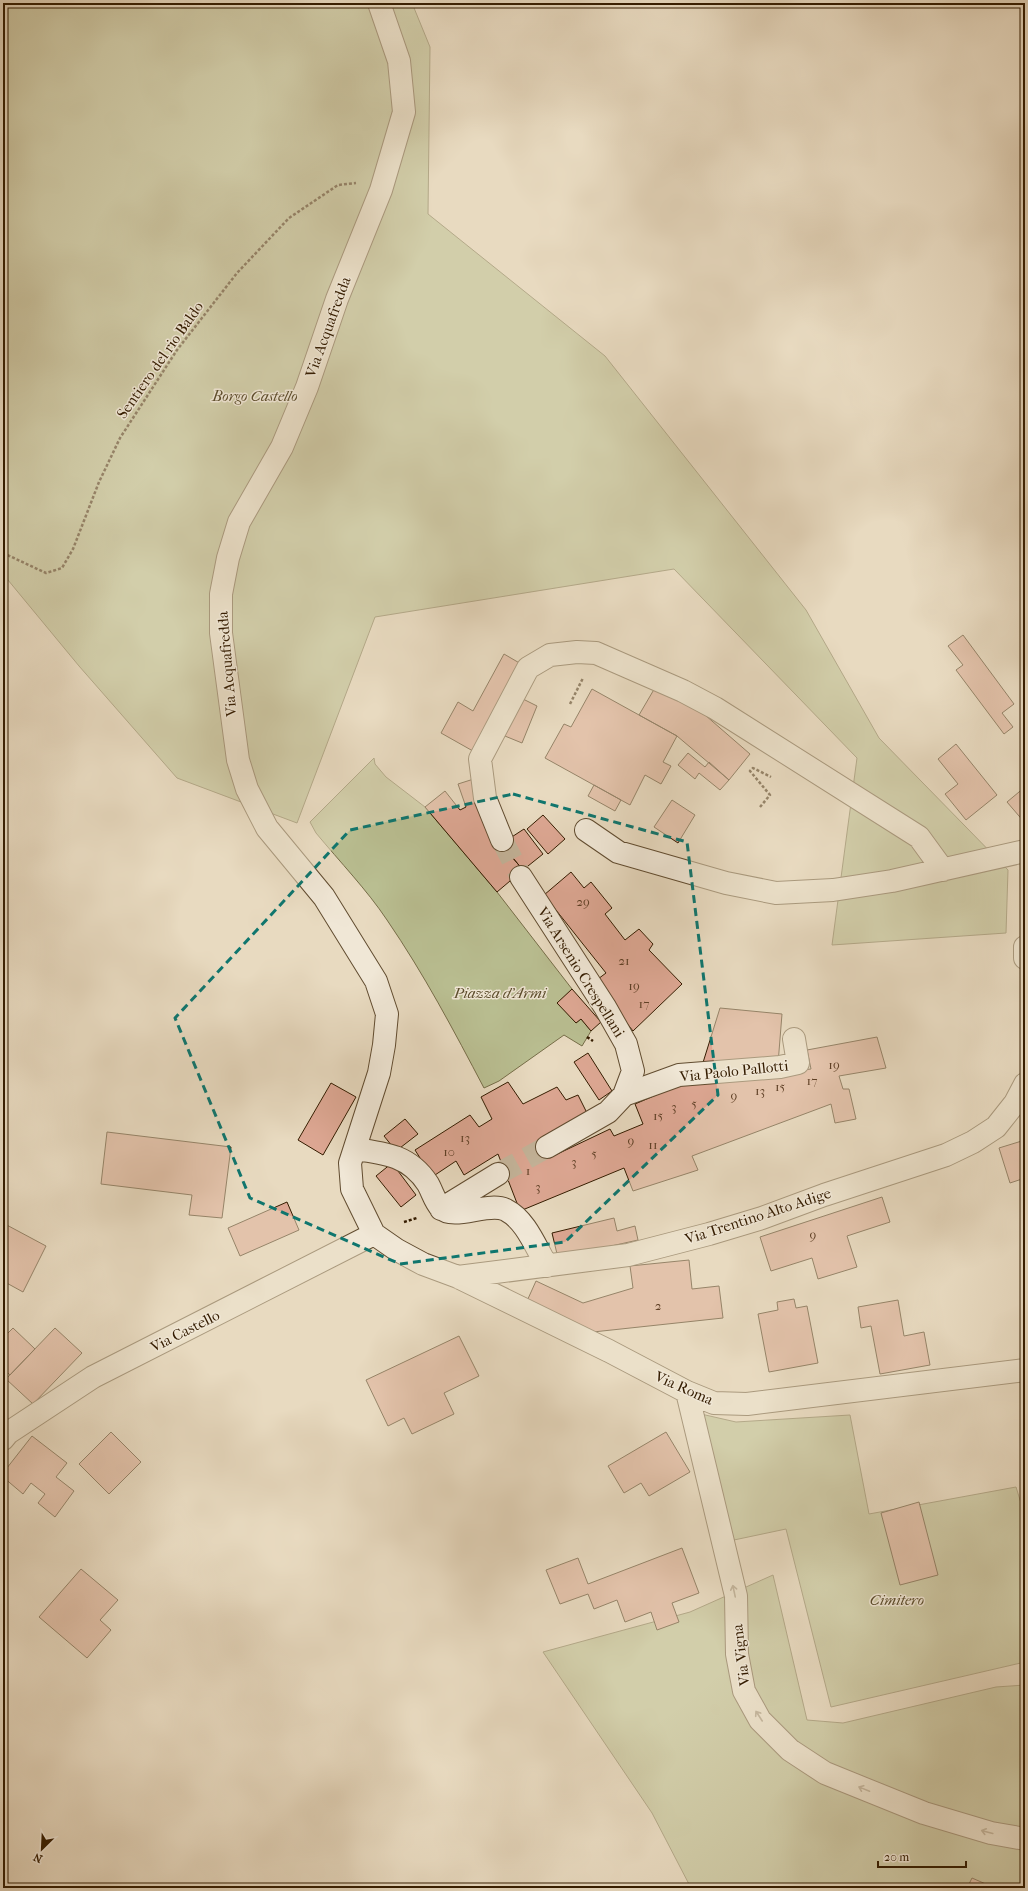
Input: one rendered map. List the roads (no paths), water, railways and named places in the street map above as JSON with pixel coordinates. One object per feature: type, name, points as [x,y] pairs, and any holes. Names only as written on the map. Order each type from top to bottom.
[{"type":"street","name":"Via Acquafredda","points":[[374,1234],[352,1189],[350,1163],[379,1073],[384,1045],[386,1014],[376,981],[359,951],[324,897],[267,828],[247,789],[238,760],[221,633],[222,594],[228,558],[239,522],[282,447],[307,387],[337,299],[380,190],[404,112],[399,61],[380,3]]},
{"type":"street","points":[[502,840],[486,798],[480,759],[498,723],[528,668],[550,655],[577,652],[596,653],[715,708],[918,837],[943,870]]},
{"type":"street","points":[[586,830],[618,852],[726,883],[776,893],[833,890],[892,881],[1025,851]]},
{"type":"street","name":"Via Arsenio Crespellani","points":[[521,877],[605,1007],[626,1044],[633,1071],[624,1095],[608,1112],[547,1147]]},
{"type":"street","points":[[1025,947],[1025,958]]},
{"type":"street","name":"Via Paolo Pallotti","points":[[624,1095],[679,1075],[780,1067],[798,1063],[794,1039]]},
{"type":"street","name":"Via Trentino Alto Adige","points":[[458,1277],[628,1255],[709,1234],[946,1155],[973,1142],[996,1127],[1015,1103],[1025,1084]]},
{"type":"street","points":[[355,1149],[390,1154],[414,1167],[428,1184],[441,1209],[452,1213],[490,1208],[506,1209],[520,1221],[546,1266]]},
{"type":"street","points":[[441,1209],[498,1174]]},
{"type":"street","name":"Via Roma","points":[[374,1234],[397,1250],[424,1264],[458,1277],[609,1351],[687,1392],[714,1403],[748,1404],[1025,1370]]},
{"type":"street","name":"Via Castello","points":[[3,1439],[8,1433],[93,1377],[374,1234]]},
{"type":"street","name":"Via Vigna","points":[[687,1392],[736,1596],[738,1654],[744,1691],[760,1720],[790,1750],[825,1773],[924,1813],[991,1833],[1025,1839]]},
{"type":"tunnel","points":[[502,840],[521,877]]},
{"type":"tunnel","points":[[498,1174],[547,1147]]},
{"type":"park label","name":"Borgo Castello","points":[[255,396]]},
{"type":"park label","name":"Piazza d'Armi","points":[[500,993]]},
{"type":"park label","name":"Cimitero","points":[[897,1600]]}]
